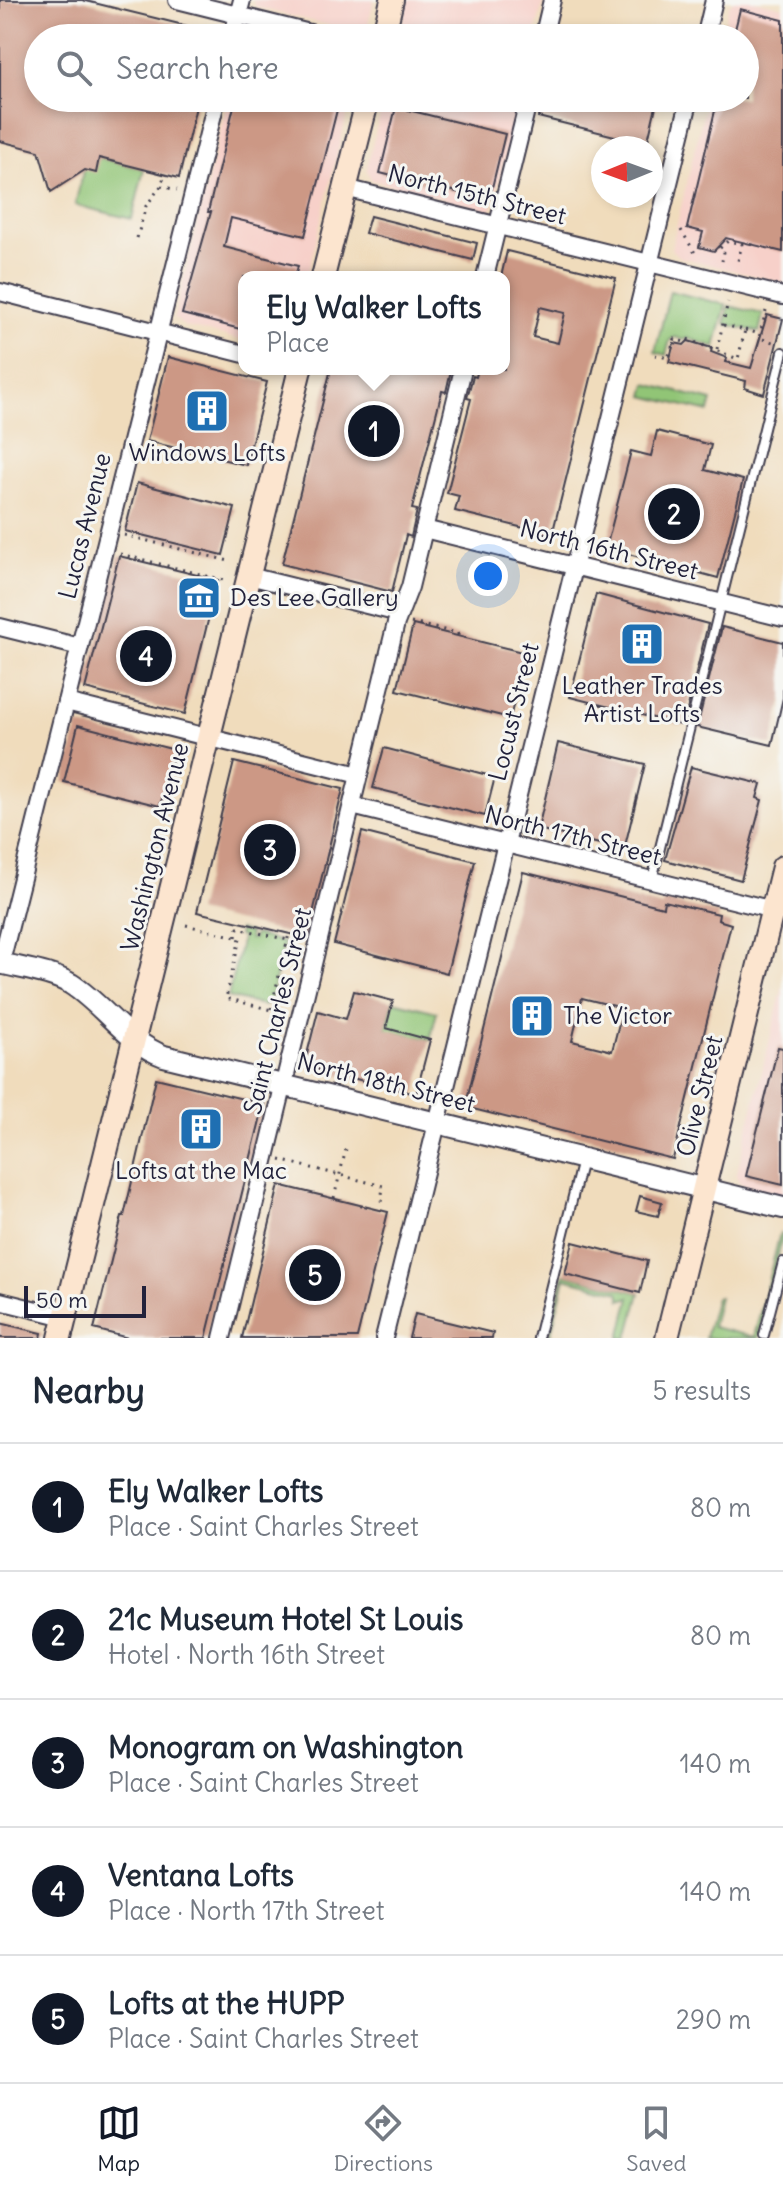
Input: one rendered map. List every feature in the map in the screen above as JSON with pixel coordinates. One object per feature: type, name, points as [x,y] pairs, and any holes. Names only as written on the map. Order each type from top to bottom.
[{"type":"main road","points":[[386,24],[392,0]]},
{"type":"main road","points":[[324,271],[364,112]]},
{"type":"main road","name":"Washington Avenue","points":[[63,1328],[299,375]]},
{"type":"main road","name":"Olive Street","points":[[667,1338],[703,1189],[778,911],[783,867]]},
{"type":"street","points":[[177,0],[240,8],[288,24]]},
{"type":"street","points":[[546,24],[552,0]]},
{"type":"street","points":[[708,24],[714,0]]},
{"type":"street","name":"Lucas Avenue","points":[[0,964],[214,112]]},
{"type":"street","points":[[486,271],[526,112]]},
{"type":"street","name":"Locust Street","points":[[384,1338],[687,112]]},
{"type":"street","name":"North 15th Street","points":[[345,188],[783,296]]},
{"type":"street","points":[[0,292],[238,352]]},
{"type":"street","name":"Saint Charles Street","points":[[222,1338],[359,775],[405,618],[462,375]]},
{"type":"street","name":"North 16th Street","points":[[424,529],[783,618]]},
{"type":"street","points":[[249,576],[405,618]]},
{"type":"street","points":[[0,627],[80,647]]},
{"type":"street","points":[[66,702],[359,775]]},
{"type":"street","name":"North 17th Street","points":[[352,806],[778,911]]},
{"type":"street","name":"North 18th Street","points":[[0,964],[46,974],[71,984],[135,1040],[164,1056],[783,1208]]},
{"type":"street","points":[[0,1301],[63,1328]]},
{"type":"lane","points":[[652,880],[783,352]]},
{"type":"lane","points":[[538,1338],[582,1159]]},
{"type":"lane","points":[[764,1335],[783,1262]]},
{"type":"path","points":[[137,238],[146,206],[161,186],[165,174]]},
{"type":"path","points":[[681,230],[697,256]]},
{"type":"path","points":[[722,261],[724,252],[719,247],[728,241],[742,244],[737,265]]},
{"type":"path","points":[[728,302],[716,352],[738,359]]},
{"type":"path","points":[[766,311],[759,338],[776,343]]},
{"type":"path","points":[[723,325],[761,334]]},
{"type":"path","points":[[736,365],[745,330]]},
{"type":"path","points":[[655,355],[668,358],[675,339],[696,341],[698,345],[717,349]]},
{"type":"path","points":[[122,534],[229,561]]},
{"type":"path","points":[[116,553],[224,580]]},
{"type":"path","points":[[405,618],[458,633],[458,636]]},
{"type":"path","points":[[186,925],[240,938],[226,998],[279,1012]]},
{"type":"path","points":[[236,937],[238,928],[288,940]]},
{"type":"path","points":[[251,939],[253,932]]},
{"type":"path","points":[[271,1009],[289,934]]},
{"type":"path","points":[[693,1091],[709,1095]]},
{"type":"path","points":[[682,1135],[698,1138]]},
{"type":"path","points":[[334,1198],[346,1149]]},
{"type":"path","points":[[279,1160],[383,1186],[381,1203]]},
{"type":"shaded area","points":[[253,0],[374,0],[368,24],[323,24],[255,6]]},
{"type":"shaded area","points":[[408,0],[544,0],[538,24],[402,24]]},
{"type":"shaded area","points":[[734,0],[753,0],[783,7],[783,283],[679,257],[671,249],[704,112],[759,112],[759,24],[724,24],[729,6]]},
{"type":"shaded area","points":[[225,112],[348,112],[308,271],[238,271],[238,340],[184,326],[174,318]]},
{"type":"shaded area","points":[[381,112],[516,112],[492,209],[371,180],[368,163]]},
{"type":"shaded area","points":[[783,986],[783,1195],[743,1185],[738,1181],[737,1173]]},
{"type":"green space","points":[[87,155],[144,169],[132,219],[75,205]]},
{"type":"green space","points":[[670,291],[726,305],[715,347],[675,337],[670,340],[666,355],[655,352]]},
{"type":"green space","points":[[729,306],[763,314],[759,332],[725,324]]},
{"type":"green space","points":[[647,384],[712,401],[709,412],[644,396]]},
{"type":"green space","points":[[239,930],[250,933],[249,939],[253,939],[254,934],[284,943],[270,1002],[266,1001],[265,1006],[228,997],[242,937],[238,936]]},
{"type":"green space","points":[[393,1001],[437,1012],[430,1040],[386,1029]]},
{"type":"green space","points":[[780,1233],[783,1235],[758,1338],[705,1338],[716,1297],[719,1297],[712,1327],[754,1337]]},
{"type":"green space","points":[[564,1274],[640,1293],[628,1338],[620,1338],[630,1297],[621,1300],[619,1292],[565,1278],[550,1337],[555,1338],[547,1338]]},
{"type":"building","points":[[0,0],[82,0],[179,24],[24,24],[24,112],[195,112],[179,178],[99,158],[96,173],[85,170],[51,192],[39,151],[0,141]]},
{"type":"building","points":[[740,9],[783,20],[783,252],[726,238],[714,251],[699,247],[703,232],[687,228],[715,112],[759,112],[759,24],[736,24]]},
{"type":"building","points":[[233,112],[336,112],[305,236],[231,218],[224,247],[298,266],[297,271],[238,271],[238,328],[182,314],[211,212],[208,212]]},
{"type":"building","points":[[395,112],[416,112],[505,134],[489,200],[380,173]]},
{"type":"building","points":[[539,112],[655,112],[649,136],[615,136],[538,117]]},
{"type":"building","points":[[370,216],[477,243],[473,260],[365,233]]},
{"type":"building","points":[[507,251],[616,278],[552,535],[455,511],[459,496],[447,493],[471,399],[467,398],[473,376],[510,375],[510,271],[502,271]],"holes":[[[540,307],[565,313],[558,343],[533,337]]]},
{"type":"building","points":[[767,315],[783,319],[764,394],[745,388],[746,381],[669,362],[674,343],[684,345],[688,341],[712,348],[711,352],[727,358],[726,362],[751,368]]},
{"type":"building","name":"Windows Lofts","points":[[168,357],[267,382],[246,465],[147,441]]},
{"type":"building","points":[[329,375],[450,375],[446,392],[442,391],[412,509],[417,510],[411,537],[406,535],[392,592],[282,564]]},
{"type":"building","points":[[657,431],[711,445],[705,470],[743,480],[718,578],[606,548],[631,451],[651,456]]},
{"type":"building","points":[[137,483],[235,508],[223,555],[125,531]]},
{"type":"building","points":[[119,556],[218,580],[185,714],[85,689]]},
{"type":"building","name":"Leather Trades Artist Lofts","points":[[596,594],[708,624],[681,725],[570,697]]},
{"type":"building","points":[[413,625],[526,653],[510,718],[397,690]]},
{"type":"building","points":[[722,627],[783,642],[783,698],[772,745],[697,727]]},
{"type":"building","points":[[78,725],[175,750],[160,806],[64,782]]},
{"type":"building","points":[[558,743],[645,764],[624,850],[538,829]]},
{"type":"building","points":[[384,748],[495,777],[485,816],[373,788]]},
{"type":"building","points":[[234,762],[343,789],[307,938],[197,912]]},
{"type":"building","points":[[691,767],[761,784],[757,798],[762,800],[741,880],[665,860]]},
{"type":"building","points":[[362,832],[475,861],[447,973],[334,944]]},
{"type":"building","name":"The Victor","points":[[523,872],[663,907],[664,901],[719,914],[718,920],[731,924],[673,1159],[465,1107]],"holes":[[[582,998],[623,1008],[612,1051],[572,1041]]]},
{"type":"building","points":[[354,991],[393,1001],[386,1028],[430,1040],[416,1094],[304,1066],[318,1011],[346,1019]]},
{"type":"building","points":[[778,1047],[783,1048],[783,1185],[746,1176]]},
{"type":"building","points":[[156,1078],[264,1104],[206,1338],[128,1338],[94,1329]]},
{"type":"building","points":[[279,1185],[388,1212],[357,1338],[242,1338]]},
{"type":"building","points":[[640,1196],[662,1202],[658,1216],[636,1211]]},
{"type":"building","points":[[573,1242],[647,1261],[640,1293],[565,1274]]},
{"type":"building","points":[[415,1314],[493,1333],[492,1338],[409,1338]]},
{"type":"building","points":[[0,1323],[42,1333],[41,1338],[0,1338]]},
{"type":"place","name":"Windows Lofts","points":[[207,411]]},
{"type":"place","name":"Ely Walker Lofts","points":[[374,431]]},
{"type":"place","name":"21c Museum Hotel St Louis","points":[[674,514]]},
{"type":"place","name":"Des Lee Gallery","points":[[199,598]]},
{"type":"place","name":"Leather Trades Artist Lofts","points":[[642,644]]},
{"type":"place","name":"Ventana Lofts","points":[[146,656]]},
{"type":"place","name":"Monogram on Washington","points":[[270,850]]},
{"type":"place","name":"The Victor","points":[[532,1016]]},
{"type":"place","name":"Lofts at the Mac","points":[[201,1129]]},
{"type":"place","name":"Lofts at the HUPP","points":[[315,1275]]}]
